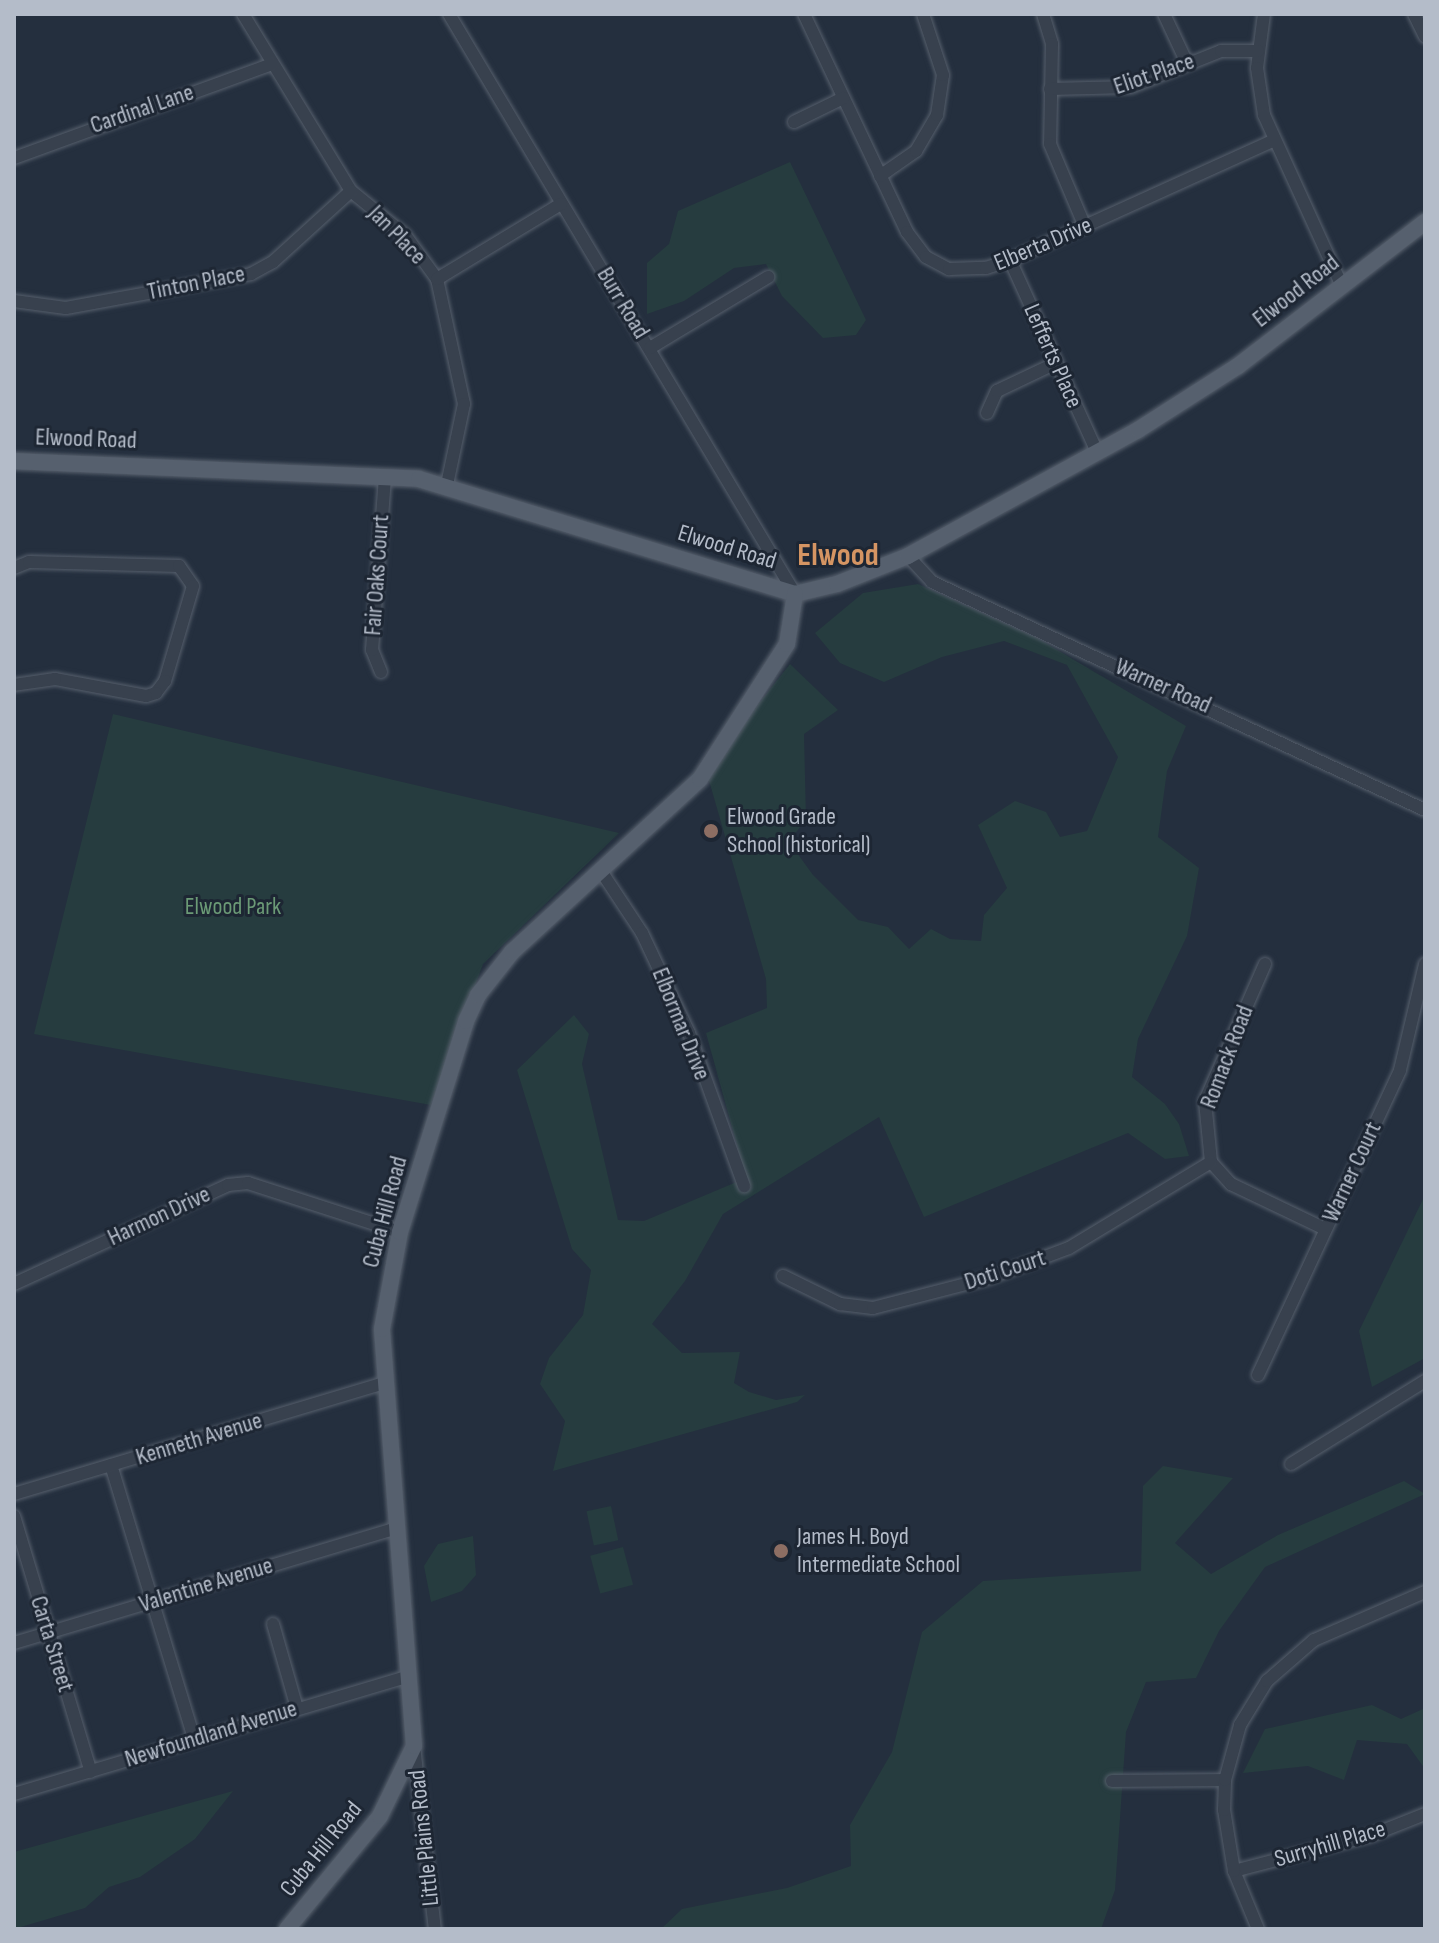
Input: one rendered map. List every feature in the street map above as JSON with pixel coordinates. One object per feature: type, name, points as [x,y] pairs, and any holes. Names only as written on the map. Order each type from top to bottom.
[{"type":"main road","name":"Elwood Road","points":[[14,461],[385,476],[447,485],[795,594],[837,584],[908,556],[1097,452],[1205,388],[1425,222]]},
{"type":"main road","name":"Cuba Hill Road","points":[[287,1929],[380,1816],[414,1746],[383,1383],[382,1329],[400,1232],[478,995],[512,952],[700,779],[787,644],[795,594]]},
{"type":"street","name":"Jan Place","points":[[243,14],[351,191],[405,235],[437,279],[464,404],[447,485]]},
{"type":"street","name":"Burr Road","points":[[449,14],[795,594]]},
{"type":"street","name":"Elberta Drive","points":[[804,14],[907,232],[926,257],[949,269],[965,271],[1010,260],[1274,140]]},
{"type":"street","points":[[880,176],[916,151],[937,115],[941,64],[923,14]]},
{"type":"street","points":[[1043,14],[1052,44],[1050,144],[1085,227]]},
{"type":"street","points":[[1164,14],[1187,63]]},
{"type":"street","points":[[1264,14],[1258,51],[1258,90],[1274,140],[1342,286]]},
{"type":"street","points":[[1414,14],[1425,37]]},
{"type":"street","name":"Eliot Place","points":[[1050,89],[1131,87],[1221,51],[1258,51]]},
{"type":"street","name":"Cardinal Lane","points":[[14,158],[272,64]]},
{"type":"street","points":[[794,122],[843,98]]},
{"type":"street","name":"Tinton Place","points":[[14,301],[66,308],[251,274],[273,262],[351,191]]},
{"type":"street","points":[[437,279],[561,204]]},
{"type":"street","name":"Lefferts Place","points":[[1010,260],[1097,452]]},
{"type":"street","points":[[650,348],[768,277]]},
{"type":"street","points":[[987,413],[997,391],[1056,363]]},
{"type":"street","name":"Fair Oaks Court","points":[[381,672],[372,650],[385,476]]},
{"type":"street","name":"Warner Road","points":[[908,556],[932,582],[1425,810]]},
{"type":"street","points":[[14,568],[29,562],[179,566],[193,586],[165,681],[156,693],[146,696],[55,679],[14,685]]},
{"type":"street","name":"Elbormar Drive","points":[[601,871],[642,933],[689,1033],[744,1186]]},
{"type":"street","name":"Romack Road","points":[[1211,1162],[1205,1101],[1265,964]]},
{"type":"street","name":"Warner Court","points":[[1258,1375],[1407,1053],[1414,995],[1425,964]]},
{"type":"street","points":[[1211,1162],[1231,1184],[1325,1229]]},
{"type":"street","name":"Doti Court","points":[[783,1276],[840,1304],[873,1308],[989,1278],[1069,1248],[1211,1162]]},
{"type":"street","name":"Harmon Drive","points":[[14,1284],[228,1185],[248,1183],[400,1232]]},
{"type":"street","points":[[1291,1464],[1425,1381]]},
{"type":"street","name":"Kenneth Avenue","points":[[14,1494],[383,1383]]},
{"type":"street","points":[[111,1465],[194,1739]]},
{"type":"street","name":"Carta Street","points":[[14,1516],[91,1772]]},
{"type":"street","name":"Valentine Avenue","points":[[14,1643],[397,1528]]},
{"type":"street","points":[[1258,1929],[1234,1871],[1224,1810],[1225,1780],[1252,1703],[1286,1662],[1314,1640],[1425,1592]]},
{"type":"street","points":[[273,1624],[297,1708]]},
{"type":"street","name":"Newfoundland Avenue","points":[[14,1794],[409,1676]]},
{"type":"street","name":"Little Plains Road","points":[[414,1746],[435,1929]]},
{"type":"street","points":[[1112,1781],[1225,1780]]},
{"type":"street","name":"Surryhill Place","points":[[1234,1871],[1372,1835],[1425,1814]]},
{"type":"green space","points":[[790,162],[866,320],[856,335],[823,338],[782,296],[766,264],[734,268],[684,301],[647,314],[647,263],[669,244],[678,211]]},
{"type":"green space","points":[[918,584],[1037,638],[1186,726],[1167,771],[1158,837],[1199,868],[1187,936],[1138,1039],[1132,1077],[1165,1104],[1179,1124],[1189,1156],[1165,1159],[1128,1133],[924,1217],[879,1117],[723,1214],[685,1281],[652,1324],[682,1353],[740,1352],[734,1383],[749,1392],[776,1400],[805,1395],[797,1402],[553,1471],[565,1421],[540,1384],[549,1358],[583,1315],[591,1270],[572,1249],[517,1070],[574,1015],[589,1034],[582,1064],[618,1220],[644,1221],[746,1178],[706,1033],[767,1008],[766,979],[706,770],[790,664],[838,710],[804,734],[806,819],[789,842],[813,875],[858,920],[888,927],[909,949],[931,929],[950,939],[981,941],[984,915],[1007,888],[978,825],[1015,801],[1046,812],[1060,837],[1087,831],[1118,757],[1067,665],[1004,641],[942,657],[884,682],[840,663],[815,633],[863,593]]},
{"type":"green space","name":"Elwood Park","points":[[113,714],[619,833],[483,964],[431,1105],[34,1034]]},
{"type":"green space","points":[[1425,1195],[1425,1358],[1372,1387],[1359,1331]]},
{"type":"green space","points":[[1163,1466],[1233,1478],[1175,1543],[1211,1574],[1278,1535],[1404,1481],[1425,1494],[1265,1567],[1219,1631],[1196,1678],[1146,1682],[1126,1732],[1115,1890],[1101,1929],[661,1929],[682,1909],[787,1888],[851,1866],[850,1825],[892,1752],[922,1632],[983,1581],[1141,1571],[1143,1486]]},
{"type":"green space","points":[[611,1506],[618,1540],[594,1545],[587,1511]]},
{"type":"green space","points":[[473,1536],[476,1575],[462,1591],[431,1602],[424,1566],[438,1544]]},
{"type":"green space","points":[[623,1547],[633,1585],[600,1593],[590,1556]]},
{"type":"green space","points":[[1372,1705],[1401,1719],[1425,1708],[1425,1769],[1407,1744],[1357,1740],[1344,1780],[1308,1766],[1243,1773],[1265,1729]]},
{"type":"green space","points":[[233,1791],[195,1839],[140,1877],[109,1887],[85,1908],[14,1929],[14,1852]]},
{"type":"place","name":"Elwood Grade School (historical)","points":[[711,831]]},
{"type":"place","name":"James H. Boyd Intermediate School","points":[[781,1551]]},
{"type":"district","name":"Elwood","points":[[838,556]]}]
